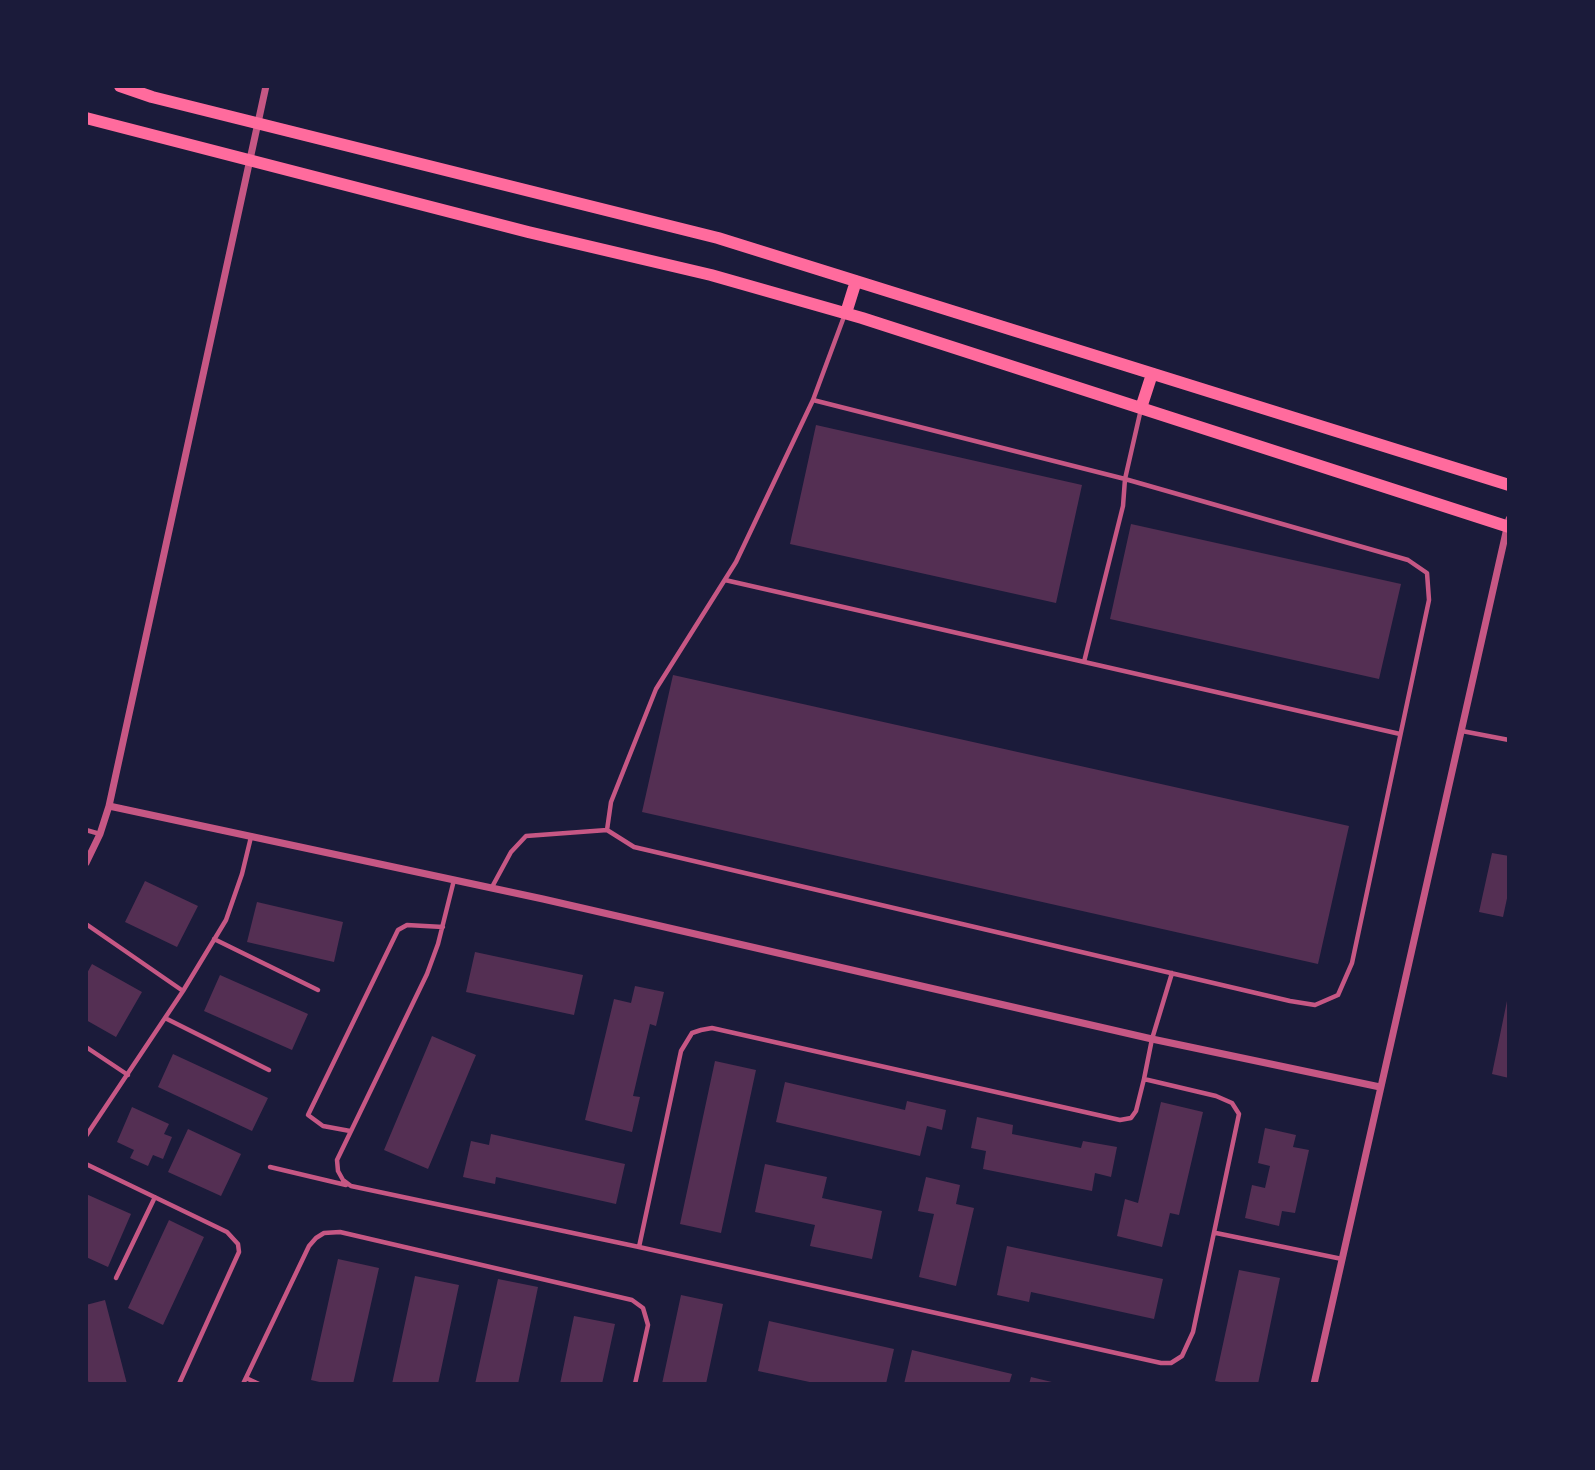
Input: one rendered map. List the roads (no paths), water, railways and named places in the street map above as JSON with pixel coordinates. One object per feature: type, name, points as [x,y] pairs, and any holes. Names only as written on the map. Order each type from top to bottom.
[{"type":"main road","points":[[120,86],[152,97],[718,238],[1509,485]]},
{"type":"main road","points":[[86,118],[528,232],[711,275],[846,313],[1509,524]]},
{"type":"main road","points":[[846,313],[856,281]]},
{"type":"main road","points":[[1141,408],[1152,374]]},
{"type":"street","points":[[86,863],[100,834],[109,806],[266,86]]},
{"type":"street","points":[[1314,1384],[1509,524]]},
{"type":"street","points":[[109,806],[492,888],[1152,1039],[1380,1087]]},
{"type":"lane","points":[[607,830],[611,802],[656,689],[736,562],[813,400],[846,313]]},
{"type":"lane","points":[[492,888],[511,852],[526,836],[607,830],[634,847],[1315,1005],[1338,995],[1352,963],[1429,600],[1427,573],[1408,560],[1125,479],[813,400]]},
{"type":"lane","points":[[1084,662],[1123,506],[1125,479],[1141,408]]},
{"type":"lane","points":[[725,580],[1400,734]]},
{"type":"lane","points":[[1461,731],[1509,740]]},
{"type":"lane","points":[[86,830],[100,834]]},
{"type":"lane","points":[[86,1136],[165,1018],[226,920],[242,874],[251,836]]},
{"type":"lane","points":[[351,1186],[343,1180],[338,1171],[337,1160],[427,974],[443,927],[454,880]]},
{"type":"lane","points":[[86,924],[183,990]]},
{"type":"lane","points":[[350,1131],[323,1126],[308,1115],[398,930],[407,925],[443,927]]},
{"type":"lane","points":[[214,939],[318,990]]},
{"type":"lane","points":[[639,1247],[681,1051],[692,1033],[712,1028],[1120,1120],[1131,1118],[1136,1111],[1152,1039],[1172,972]]},
{"type":"lane","points":[[165,1018],[269,1070]]},
{"type":"lane","points":[[86,1047],[128,1075]]},
{"type":"lane","points":[[270,1167],[1161,1363],[1171,1363],[1182,1356],[1193,1332],[1239,1114],[1232,1103],[1216,1096],[1144,1079]]},
{"type":"lane","points":[[86,1164],[227,1232],[238,1244],[239,1252],[179,1384]]},
{"type":"lane","points":[[116,1278],[155,1197]]},
{"type":"lane","points":[[243,1384],[309,1246],[324,1233],[340,1231],[632,1300],[643,1308],[648,1325],[635,1384]]},
{"type":"lane","points":[[1216,1233],[1342,1259]]},
{"type":"lane","points":[[246,1378],[259,1384]]}]
